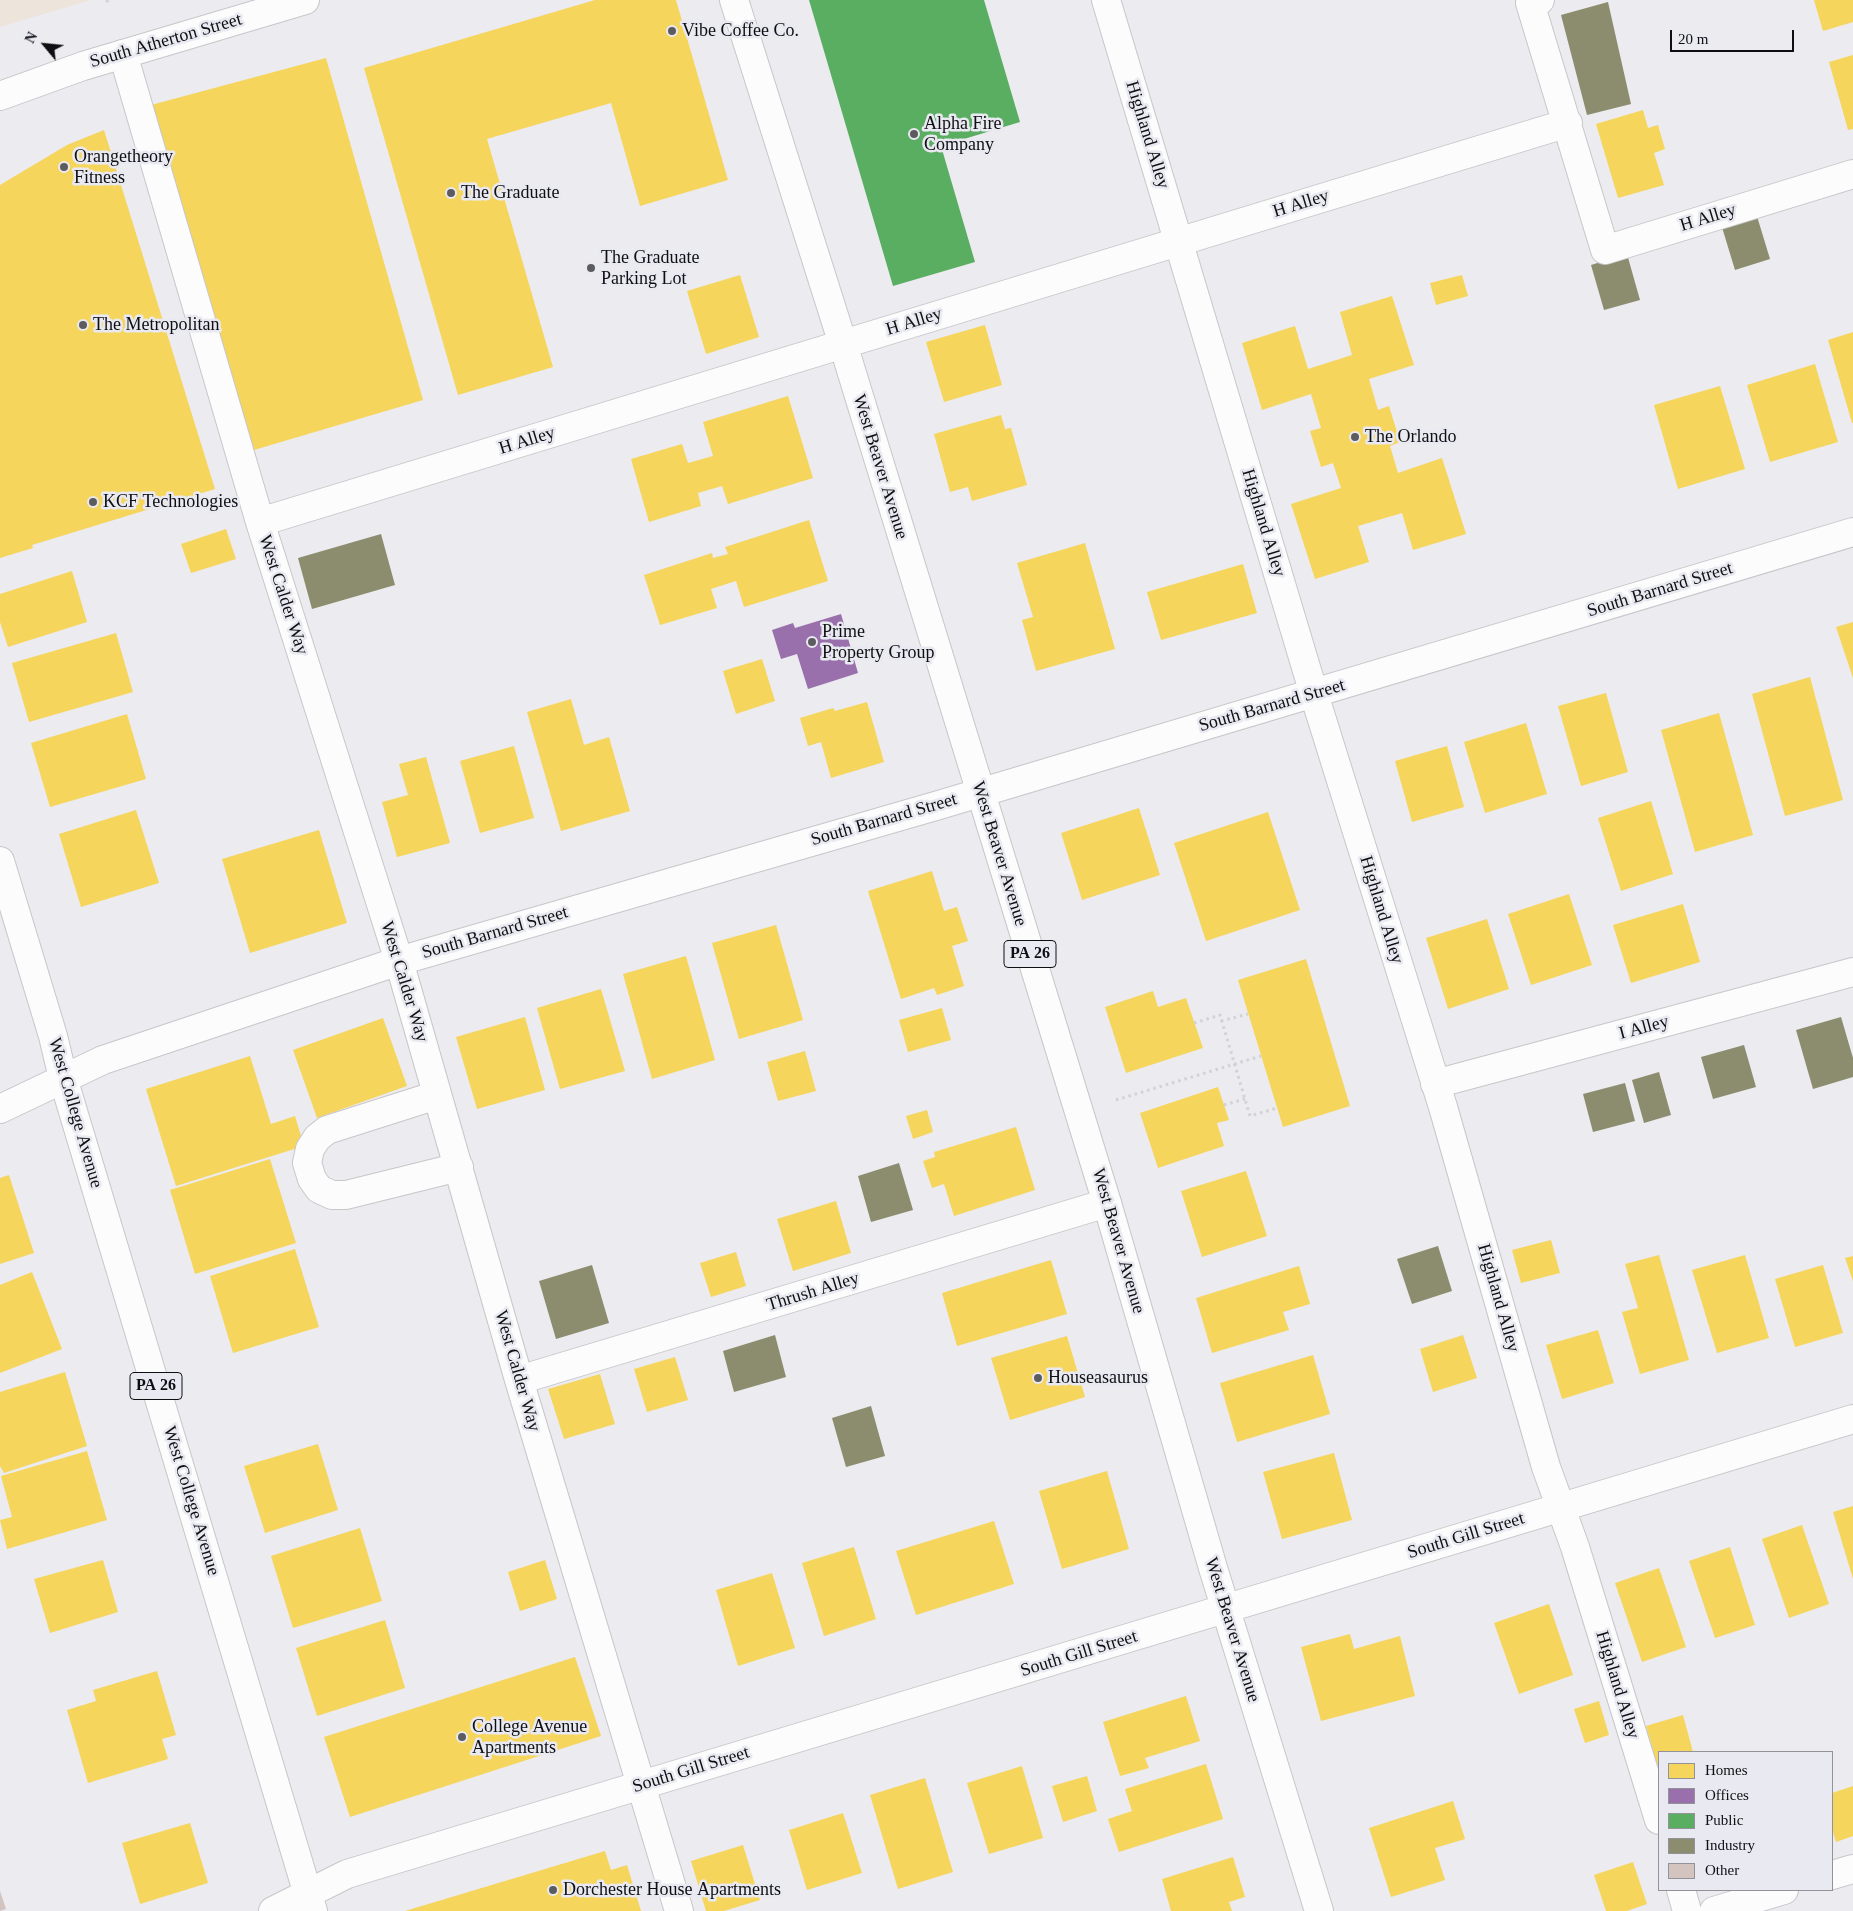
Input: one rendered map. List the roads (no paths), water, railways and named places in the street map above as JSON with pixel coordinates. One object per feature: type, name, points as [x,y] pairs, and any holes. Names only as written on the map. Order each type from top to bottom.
[{"type":"street","name":"South Atherton Street","points":[[0,96],[44,78],[305,0]]},
{"type":"street","name":"West Beaver Avenue","points":[[734,0],[843,344],[1107,1202],[1226,1610],[1319,1911]]},
{"type":"street","name":"Highland Alley","points":[[1106,0],[1180,241],[1314,694],[1435,1084],[1546,1467],[1561,1507],[1658,1817]]},
{"type":"street","name":"H Alley","points":[[1540,0],[1530,3],[1568,122],[1605,250],[1853,174]]},
{"type":"street","name":"West Calder Way","points":[[123,54],[260,522],[399,961],[519,1380],[679,1911]]},
{"type":"street","name":"H Alley","points":[[260,522],[1568,122]]},
{"type":"street","name":"South Barnard Street","points":[[0,1109],[103,1060],[399,961],[1314,694],[1853,532]]},
{"type":"street","name":"West College Avenue","points":[[0,861],[310,1903]]},
{"type":"street","name":"I Alley","points":[[1435,1084],[1853,972]]},
{"type":"street","points":[[437,1095],[327,1130],[317,1138],[310,1149],[307,1163],[312,1179],[319,1189],[332,1195],[346,1196],[459,1167]]},
{"type":"street","name":"Thrush Alley","points":[[519,1380],[1107,1202]]},
{"type":"street","name":"South Gill Street","points":[[273,1911],[310,1903],[347,1874],[1226,1610],[1853,1419]]},
{"type":"street","points":[[1833,1875],[1853,1868]]},
{"type":"street","points":[[1681,1891],[1688,1911]]},
{"type":"street","points":[[1714,1911],[1781,1891]]},
{"type":"place","name":"Vibe Coffee Co.","points":[[672,31]]},
{"type":"place","name":"Alpha Fire Company","points":[[914,134]]},
{"type":"place","name":"Orangetheory Fitness","points":[[64,167]]},
{"type":"place","name":"The Graduate","points":[[451,193]]},
{"type":"place","name":"The Graduate Parking Lot","points":[[591,268]]},
{"type":"place","name":"The Metropolitan","points":[[83,325]]},
{"type":"place","name":"The Orlando","points":[[1355,437]]},
{"type":"place","name":"KCF Technologies","points":[[93,502]]},
{"type":"place","name":"Prime Property Group","points":[[812,642]]},
{"type":"place","name":"Houseasaurus","points":[[1038,1378]]},
{"type":"place","name":"College Avenue Apartments","points":[[462,1737]]},
{"type":"place","name":"Dorchester House Apartments","points":[[553,1890]]}]
